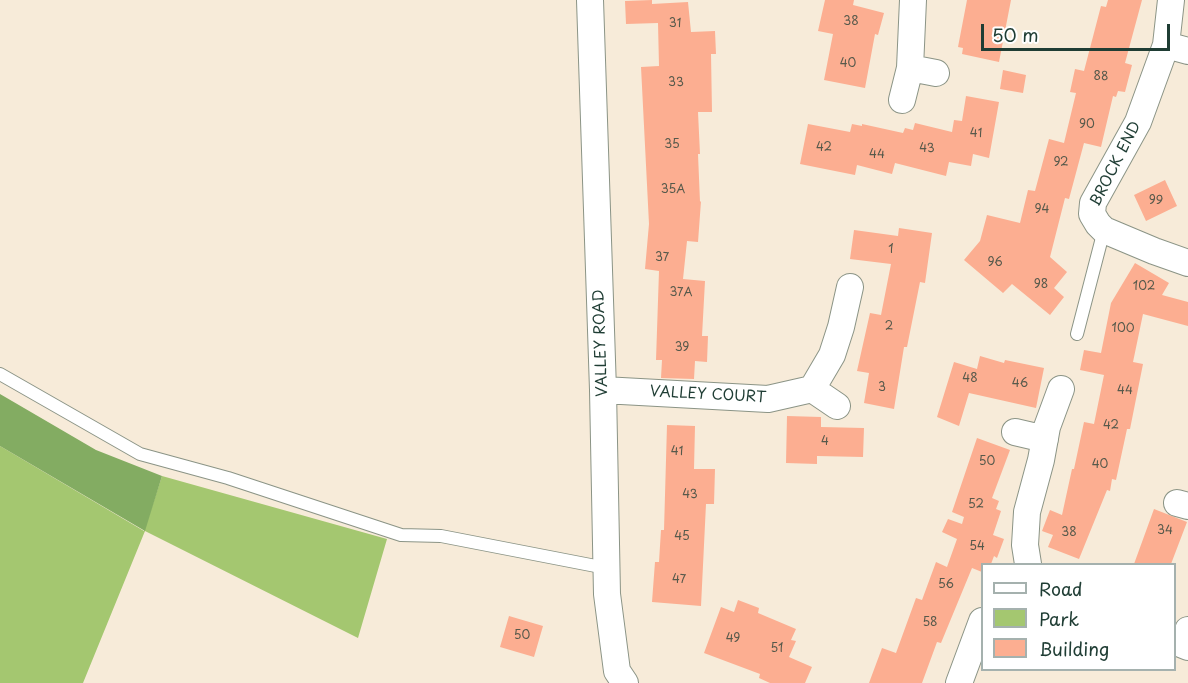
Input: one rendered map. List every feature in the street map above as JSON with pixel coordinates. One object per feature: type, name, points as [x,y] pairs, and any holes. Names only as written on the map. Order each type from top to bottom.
[{"type":"street","name":"VALLEY ROAD","points":[[590,0],[603,390],[607,594],[619,679]]},
{"type":"street","points":[[902,100],[910,68],[913,0]]},
{"type":"street","name":"BROCK END","points":[[1171,0],[1177,48],[1093,203],[1093,218],[1104,230],[1188,263]]},
{"type":"street","points":[[910,68],[936,73]]},
{"type":"street","points":[[837,406],[812,388],[832,355],[850,287]]},
{"type":"street","name":"VALLEY COURT","points":[[603,390],[768,399],[812,388]]},
{"type":"street","points":[[1028,563],[1024,546],[1028,512],[1047,427],[1061,389]]},
{"type":"street","points":[[1015,432],[1045,440]]},
{"type":"street","points":[[959,683],[981,624]]},
{"type":"lane","points":[[1077,334],[1104,230]]},
{"type":"lane","points":[[0,374],[140,454],[228,478],[401,535],[441,536],[606,568]]},
{"type":"green space","points":[[0,394],[96,450],[162,476],[145,531],[0,446]]},
{"type":"green space","points":[[0,446],[144,531],[162,476],[387,539],[358,638],[145,531],[83,683],[0,683]]},
{"type":"building","points":[[652,0],[652,4],[688,2],[691,32],[715,31],[716,54],[711,54],[712,112],[698,112],[701,201],[698,242],[687,241],[683,279],[705,281],[702,336],[708,336],[707,362],[695,361],[694,379],[661,378],[662,360],[656,360],[659,271],[645,269],[649,224],[641,67],[659,66],[658,23],[626,24],[625,1]]},
{"type":"building","points":[[825,0],[854,0],[853,5],[884,13],[878,35],[875,34],[865,88],[824,80],[833,34],[818,31]]},
{"type":"building","points":[[967,0],[1011,0],[999,62],[962,54],[963,48],[958,47]]},
{"type":"building","points":[[1108,0],[1142,0],[1125,63],[1132,65],[1125,92],[1118,91],[1116,97],[1113,96],[1101,147],[1084,143],[1069,199],[1065,198],[1050,257],[1067,272],[1054,288],[1064,297],[1050,315],[1012,284],[1003,293],[964,260],[980,241],[987,215],[1020,223],[1028,190],[1035,191],[1049,139],[1064,143],[1076,93],[1070,92],[1075,69],[1084,71],[1101,6],[1106,7]]},
{"type":"building","points":[[1003,70],[1026,75],[1023,93],[1000,89]]},
{"type":"building","points":[[966,96],[999,102],[989,158],[973,154],[971,166],[949,162],[946,176],[895,163],[892,174],[857,165],[855,175],[800,164],[808,124],[850,132],[852,124],[862,126],[862,124],[903,133],[905,128],[913,130],[915,123],[952,132],[954,120],[962,121]]},
{"type":"building","points":[[1165,180],[1177,206],[1146,221],[1134,195]]},
{"type":"building","points":[[899,228],[932,233],[925,283],[920,282],[907,347],[904,347],[894,409],[864,403],[869,373],[857,371],[870,313],[881,315],[891,264],[850,259],[854,230],[898,236]]},
{"type":"building","points":[[1135,263],[1169,283],[1162,295],[1188,302],[1188,326],[1143,314],[1133,362],[1143,364],[1130,429],[1127,429],[1116,480],[1112,479],[1110,491],[1107,490],[1079,559],[1048,547],[1053,535],[1042,531],[1050,510],[1062,515],[1084,422],[1094,424],[1104,375],[1080,370],[1084,350],[1101,353],[1111,303]]},
{"type":"building","points":[[980,356],[1004,363],[1005,360],[1044,368],[1036,408],[969,393],[959,426],[937,417],[954,362],[977,369]]},
{"type":"building","points":[[787,416],[821,417],[821,427],[864,428],[863,457],[817,456],[817,464],[786,463]]},
{"type":"building","points":[[667,425],[695,426],[694,469],[715,469],[714,504],[706,504],[701,606],[652,602],[655,562],[659,562],[661,530],[664,530]]},
{"type":"building","points":[[977,438],[1010,450],[992,498],[999,501],[996,509],[1001,511],[993,535],[1004,539],[997,558],[994,556],[991,563],[981,563],[981,572],[972,568],[941,643],[937,642],[922,683],[869,683],[882,648],[896,653],[916,598],[922,600],[936,562],[947,567],[957,539],[942,532],[948,519],[962,524],[964,517],[952,512]]},
{"type":"building","points":[[1154,509],[1187,522],[1171,563],[1134,563]]},
{"type":"building","points":[[738,600],[759,608],[758,613],[796,629],[791,640],[796,641],[789,657],[812,667],[805,683],[770,683],[759,678],[760,674],[704,653],[721,607],[734,612]]},
{"type":"building","points":[[509,616],[543,626],[534,657],[500,647]]}]
